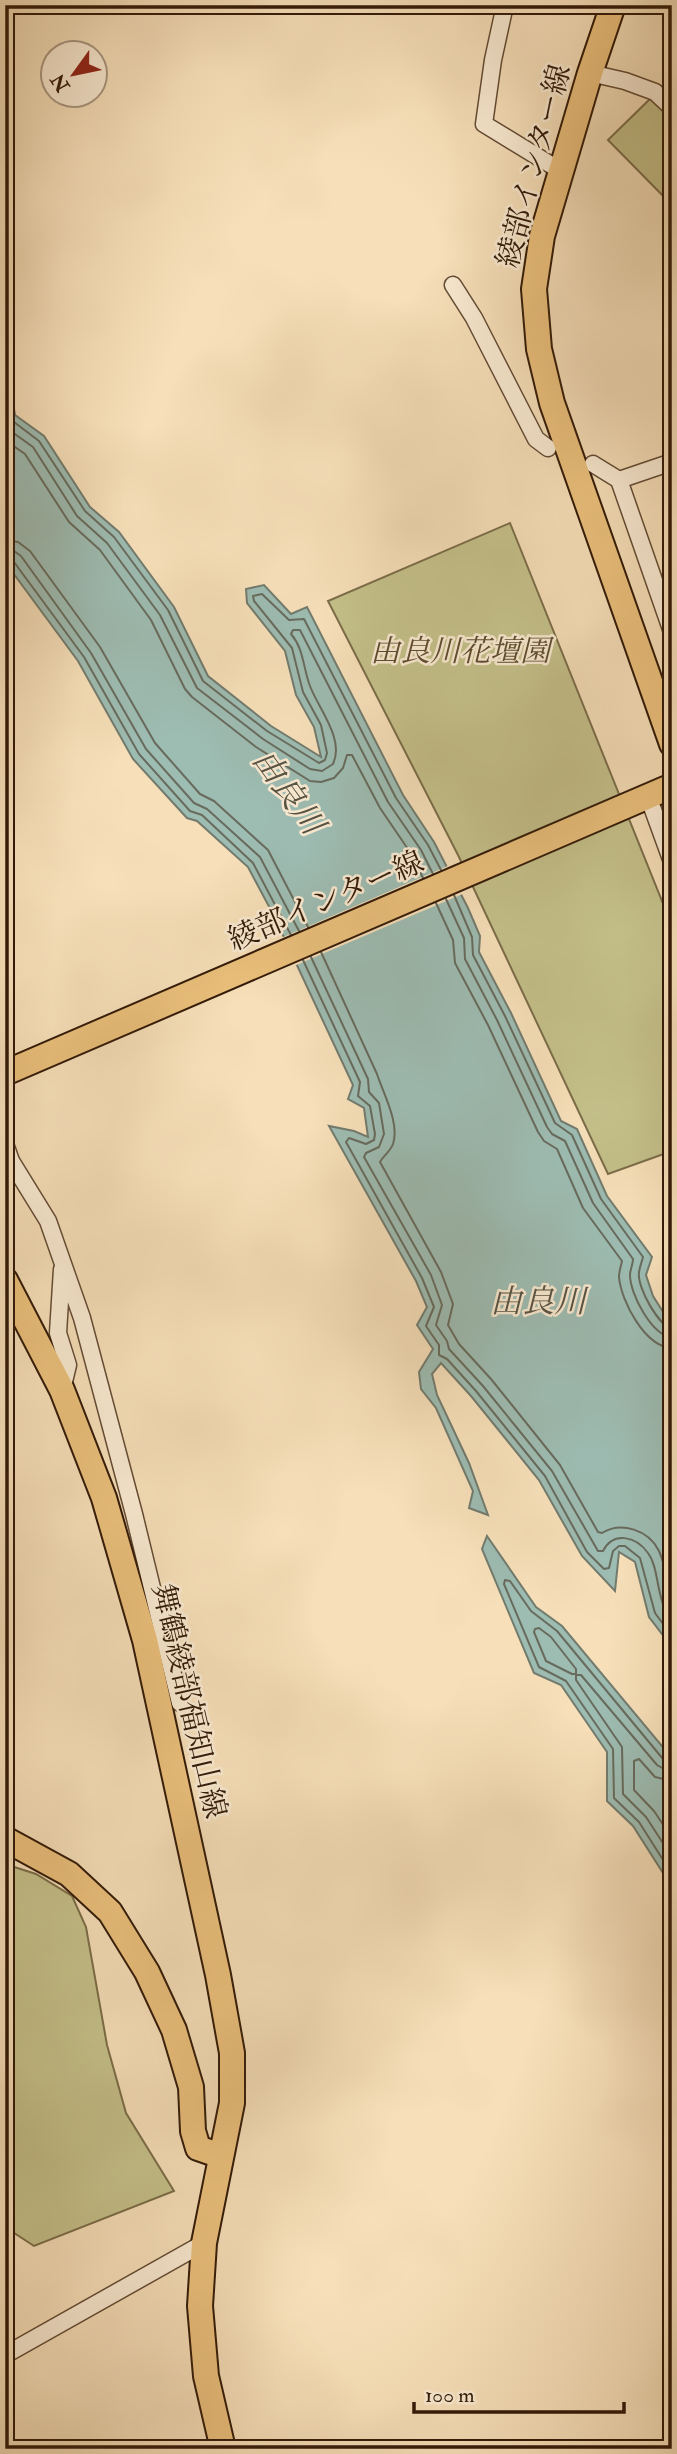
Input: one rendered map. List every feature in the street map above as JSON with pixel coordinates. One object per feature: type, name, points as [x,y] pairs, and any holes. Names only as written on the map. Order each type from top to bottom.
[{"type":"main road","name":"綾部インター線","points":[[613,5],[542,236],[534,289],[539,349],[552,403],[672,744]]},
{"type":"main road","name":"綾部インター線","points":[[11,1071],[644,805],[672,786]]},
{"type":"main road","name":"舞鶴綾部福知山線","points":[[5,1280],[62,1390],[104,1498],[145,1640],[218,1975],[232,2053],[232,2103],[204,2243],[201,2318],[206,2376],[223,2449]]},
{"type":"main road","points":[[5,1839],[62,1870],[110,1912],[147,1972],[174,2030],[191,2087],[193,2131],[198,2148],[221,2156]]},
{"type":"street","points":[[505,5],[493,60],[484,124],[561,171]]},
{"type":"street","points":[[590,73],[625,81],[655,92],[672,108]]},
{"type":"street","points":[[453,285],[474,318],[536,439],[548,448]]},
{"type":"street","points":[[619,480],[672,462]]},
{"type":"street","points":[[593,464],[619,480],[672,632]]},
{"type":"street","points":[[644,805],[672,862]]},
{"type":"street","points":[[5,1144],[11,1161],[48,1220],[82,1318],[128,1488],[180,1703]]},
{"type":"street","points":[[62,1261],[58,1333],[68,1365],[62,1390]]},
{"type":"street","points":[[5,2355],[204,2243]]},
{"type":"green space","points":[[654,95],[672,113],[672,205],[608,140]]},
{"type":"green space","name":"由良川花壇園","points":[[510,523],[672,926],[672,1151],[608,1174],[458,855],[328,601]]},
{"type":"green space","points":[[5,1864],[36,1874],[72,1896],[86,1927],[107,2045],[126,2113],[174,2191],[34,2246],[5,2227]]},
{"type":"water","points":[[5,245],[9,264],[5,342]]},
{"type":"water","name":"由良川","points":[[5,355],[15,415],[44,436],[90,507],[119,532],[174,607],[208,676],[271,726],[321,757],[314,727],[296,695],[285,651],[247,603],[246,589],[264,585],[291,614],[307,607],[403,795],[434,842],[468,908],[480,936],[479,952],[511,1013],[561,1121],[577,1129],[607,1196],[652,1257],[646,1275],[653,1296],[672,1326],[672,1647],[649,1617],[635,1562],[619,1552],[615,1591],[582,1556],[539,1480],[441,1363],[432,1374],[437,1395],[469,1463],[488,1515],[469,1508],[473,1491],[436,1408],[421,1389],[419,1372],[433,1349],[417,1325],[427,1307],[416,1281],[329,1126],[368,1137],[364,1108],[348,1099],[353,1085],[273,914],[248,867],[197,821],[187,818],[133,759],[78,661],[5,562]]},
{"type":"water","points":[[487,1536],[536,1607],[562,1626],[672,1758],[672,1887],[633,1826],[607,1801],[607,1752],[561,1685],[534,1673],[482,1549]]},
{"type":"pier","points":[[450,865],[465,893],[294,966],[281,938]]}]
